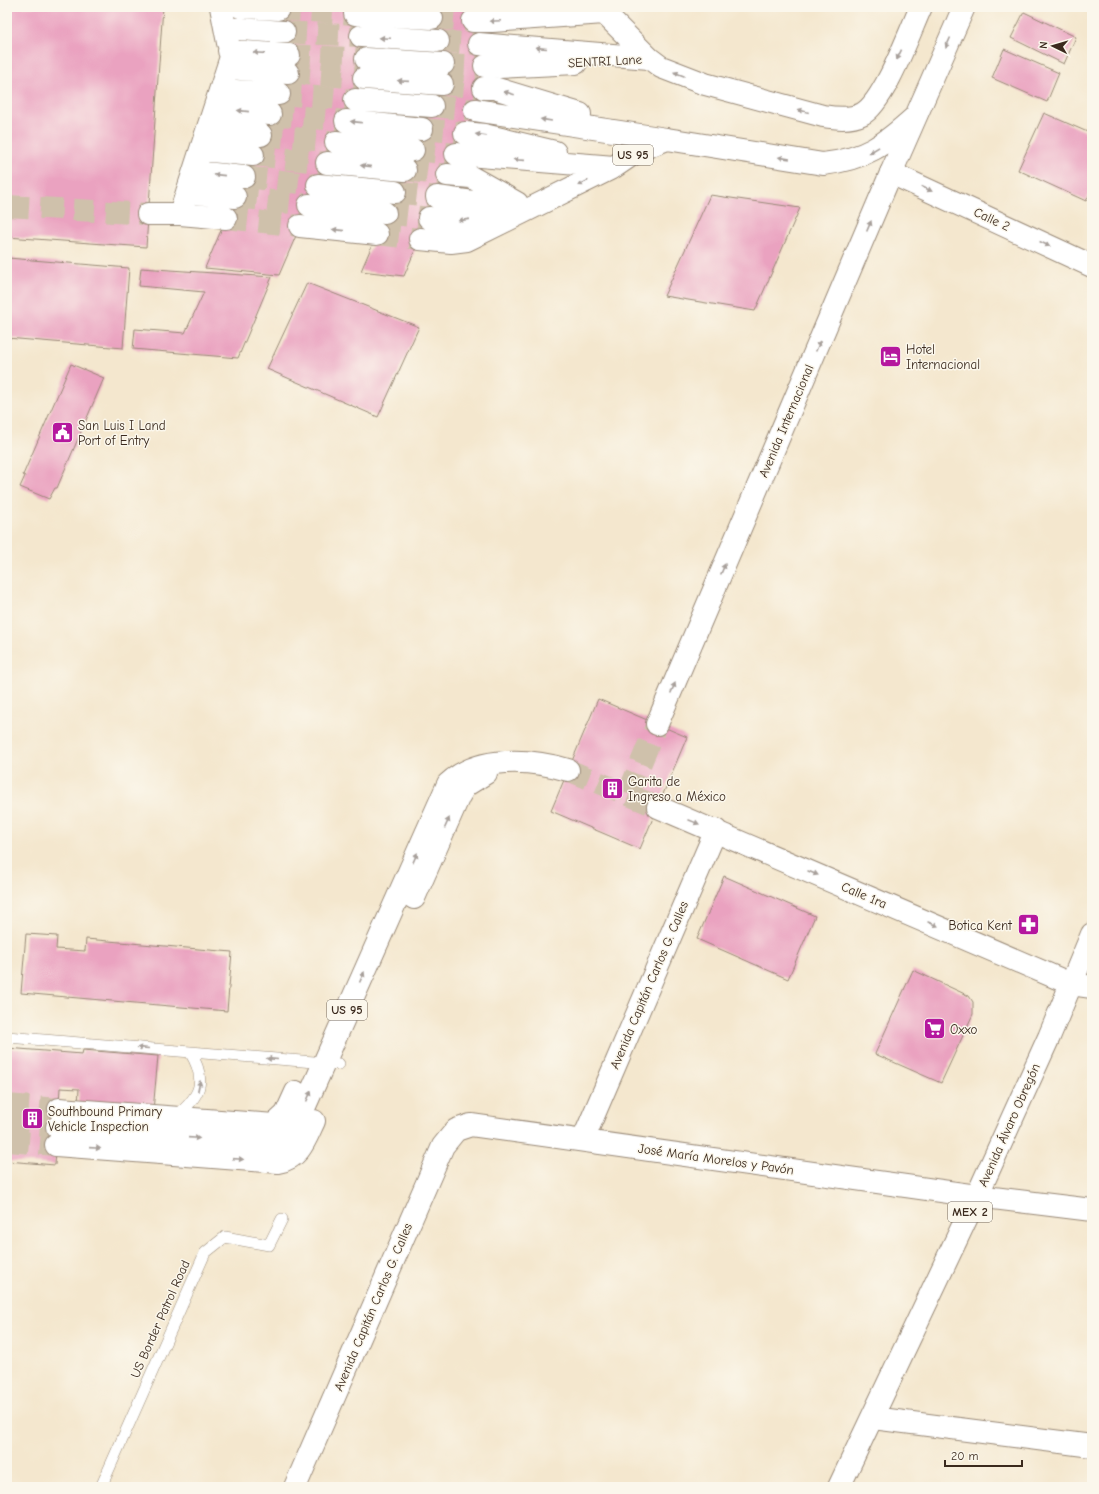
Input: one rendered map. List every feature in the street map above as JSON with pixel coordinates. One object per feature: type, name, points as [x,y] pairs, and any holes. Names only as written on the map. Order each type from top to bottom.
[{"type":"main road","points":[[180,214],[219,99],[229,60],[221,7]]},
{"type":"main road","points":[[240,7],[278,9]]},
{"type":"main road","points":[[551,7],[601,10],[649,58],[661,67],[705,84],[823,116],[841,118],[862,114],[879,97],[921,7]]},
{"type":"main road","name":"Avenida Internacional","points":[[657,724],[891,173],[964,7]]},
{"type":"main road","points":[[473,20],[492,22],[601,10]]},
{"type":"main road","points":[[355,14],[432,18]]},
{"type":"main road","points":[[225,28],[284,32]]},
{"type":"main road","points":[[361,36],[438,41]]},
{"type":"main road","name":"SENTRI Lane","points":[[479,44],[649,58]]},
{"type":"main road","name":"SENTRI Lane","points":[[485,66],[499,67],[649,58]]},
{"type":"main road","points":[[229,60],[289,64]]},
{"type":"main road","points":[[365,69],[443,74]]},
{"type":"main road","name":"US 95","points":[[484,88],[494,88],[667,139]]},
{"type":"main road","points":[[219,99],[279,94]]},
{"type":"main road","points":[[219,99],[270,114]]},
{"type":"main road","points":[[355,100],[432,106]]},
{"type":"main road","name":"US 95","points":[[475,110],[667,139]]},
{"type":"main road","name":"Avenida Internacional","points":[[667,139],[823,164],[840,162],[867,154],[888,141],[915,117]]},
{"type":"main road","points":[[346,121],[422,128]]},
{"type":"main road","points":[[208,129],[261,135]]},
{"type":"main road","name":"US 95","points":[[465,133],[484,135],[614,167]]},
{"type":"main road","name":"US 95","points":[[420,239],[458,242],[467,240],[614,167],[639,150],[667,139]]},
{"type":"main road","points":[[336,142],[413,150]]},
{"type":"main road","points":[[202,150],[253,155]]},
{"type":"main road","name":"US 95","points":[[456,154],[614,167]]},
{"type":"main road","points":[[328,163],[405,170]]},
{"type":"main road","name":"Calle 2","points":[[891,173],[1092,266]]},
{"type":"main road","points":[[447,174],[471,177],[530,210]]},
{"type":"main road","points":[[191,182],[240,187]]},
{"type":"main road","points":[[318,185],[395,192]]},
{"type":"main road","points":[[437,196],[530,210]]},
{"type":"main road","points":[[309,205],[386,213]]},
{"type":"main road","name":"US 95","points":[[429,218],[455,221],[530,210]]},
{"type":"main road","points":[[148,214],[180,214],[226,218]]},
{"type":"main road","points":[[300,226],[377,234]]},
{"type":"main road","name":"US 95","points":[[57,1127],[277,1144],[286,1141],[292,1135],[448,784],[457,774],[506,761],[546,764],[568,770]]},
{"type":"main road","name":"Calle 1ra","points":[[658,807],[716,830],[1071,984],[1092,987]]},
{"type":"main road","name":"Avenida Capitán Carlos G. Calles","points":[[583,1140],[716,830]]},
{"type":"main road","name":"Avenida Álvaro Obregón","points":[[839,1487],[977,1196],[1049,1036],[1092,934]]},
{"type":"main road","name":"US 95","points":[[57,1127],[175,1118],[274,1125],[286,1114],[324,1063]]},
{"type":"main road","name":"US 95","points":[[57,1127],[132,1151],[278,1162],[286,1161],[293,1157],[303,1146],[324,1063]]},
{"type":"main road","name":"José María Morelos y Pavón","points":[[456,1130],[471,1125],[977,1196],[1092,1210]]},
{"type":"main road","name":"Avenida Capitán Carlos G. Calles","points":[[295,1487],[442,1146],[456,1130]]},
{"type":"main road","points":[[872,1418],[1092,1446]]},
{"type":"lane","points":[[7,1037],[324,1063]]},
{"type":"lane","points":[[132,1151],[175,1118],[195,1099],[199,1089],[200,1077],[198,1065],[190,1052]]},
{"type":"lane","name":"US Border Patrol Road","points":[[101,1487],[205,1253],[224,1237],[269,1245],[282,1219]]},
{"type":"building","points":[[7,7],[163,7],[146,247],[7,237]]},
{"type":"building","points":[[278,7],[353,7],[369,67],[279,275],[205,268],[292,64]]},
{"type":"building","points":[[429,7],[469,7],[488,79],[404,276],[361,271],[446,74]]},
{"type":"building","points":[[1024,12],[1076,37],[1064,64],[1011,38]]},
{"type":"building","points":[[1004,49],[1059,73],[1047,102],[992,78]]},
{"type":"building","points":[[1044,113],[1092,134],[1092,190],[1086,201],[1018,170]]},
{"type":"building","points":[[710,195],[800,208],[755,311],[664,296]]},
{"type":"building","points":[[8,258],[129,268],[123,348],[7,338]]},
{"type":"building","points":[[141,268],[272,277],[238,358],[133,349],[135,329],[185,333],[204,292],[139,286]]},
{"type":"building","points":[[307,283],[419,327],[378,417],[267,369]]},
{"type":"building","points":[[71,364],[104,378],[57,488],[55,488],[49,499],[20,487],[25,476],[23,475]]},
{"type":"building","name":"Garita de Ingreso a México","points":[[598,699],[687,737],[640,849],[551,811]]},
{"type":"building","points":[[724,876],[815,916],[788,979],[697,939]]},
{"type":"building","points":[[26,934],[57,936],[56,949],[85,951],[86,939],[232,952],[227,1011],[21,993]]},
{"type":"building","points":[[913,970],[969,996],[973,1002],[973,1014],[941,1083],[875,1054]]},
{"type":"building","points":[[7,1048],[82,1054],[83,1050],[158,1056],[153,1111],[78,1104],[79,1089],[60,1088],[55,1165],[7,1161]]},
{"type":"tunnel","points":[[278,9],[355,14]]},
{"type":"tunnel","points":[[432,18],[473,21]]},
{"type":"tunnel","points":[[284,32],[361,36]]},
{"type":"tunnel","points":[[438,41],[479,44]]},
{"type":"tunnel","points":[[289,55],[366,59]]},
{"type":"tunnel","points":[[443,64],[485,66]]},
{"type":"tunnel","points":[[288,73],[364,78]]},
{"type":"tunnel","points":[[442,84],[484,88]]},
{"type":"tunnel","points":[[279,94],[355,100]]},
{"type":"tunnel","points":[[432,106],[475,110]]},
{"type":"tunnel","points":[[270,114],[346,121]]},
{"type":"tunnel","points":[[422,129],[465,133]]},
{"type":"tunnel","points":[[261,135],[336,142]]},
{"type":"tunnel","points":[[413,150],[456,154]]},
{"type":"tunnel","points":[[253,155],[327,163]]},
{"type":"tunnel","points":[[405,170],[447,175]]},
{"type":"tunnel","points":[[244,177],[318,185]]},
{"type":"tunnel","points":[[395,192],[437,197]]},
{"type":"tunnel","points":[[235,197],[309,205]]},
{"type":"tunnel","points":[[7,206],[148,214]]},
{"type":"tunnel","points":[[385,213],[429,218]]},
{"type":"tunnel","points":[[226,218],[300,226]]},
{"type":"tunnel","points":[[377,234],[420,239]]},
{"type":"tunnel","points":[[628,794],[657,724]]},
{"type":"tunnel","points":[[568,770],[658,807]]},
{"type":"tunnel","points":[[7,1105],[59,1109]]},
{"type":"tunnel","points":[[7,1123],[57,1127]]},
{"type":"tunnel","points":[[7,1141],[56,1145]]},
{"type":"place","name":"Hotel Internacional","points":[[890,356]]},
{"type":"place","name":"San Luis I Land Port of Entry","points":[[63,432]]},
{"type":"place","name":"Garita de Ingreso a México","points":[[613,788]]},
{"type":"place","name":"Botica Kent","points":[[1028,925]]},
{"type":"place","name":"Oxxo","points":[[934,1029]]},
{"type":"place","name":"Southbound Primary Vehicle Inspection","points":[[33,1118]]}]
